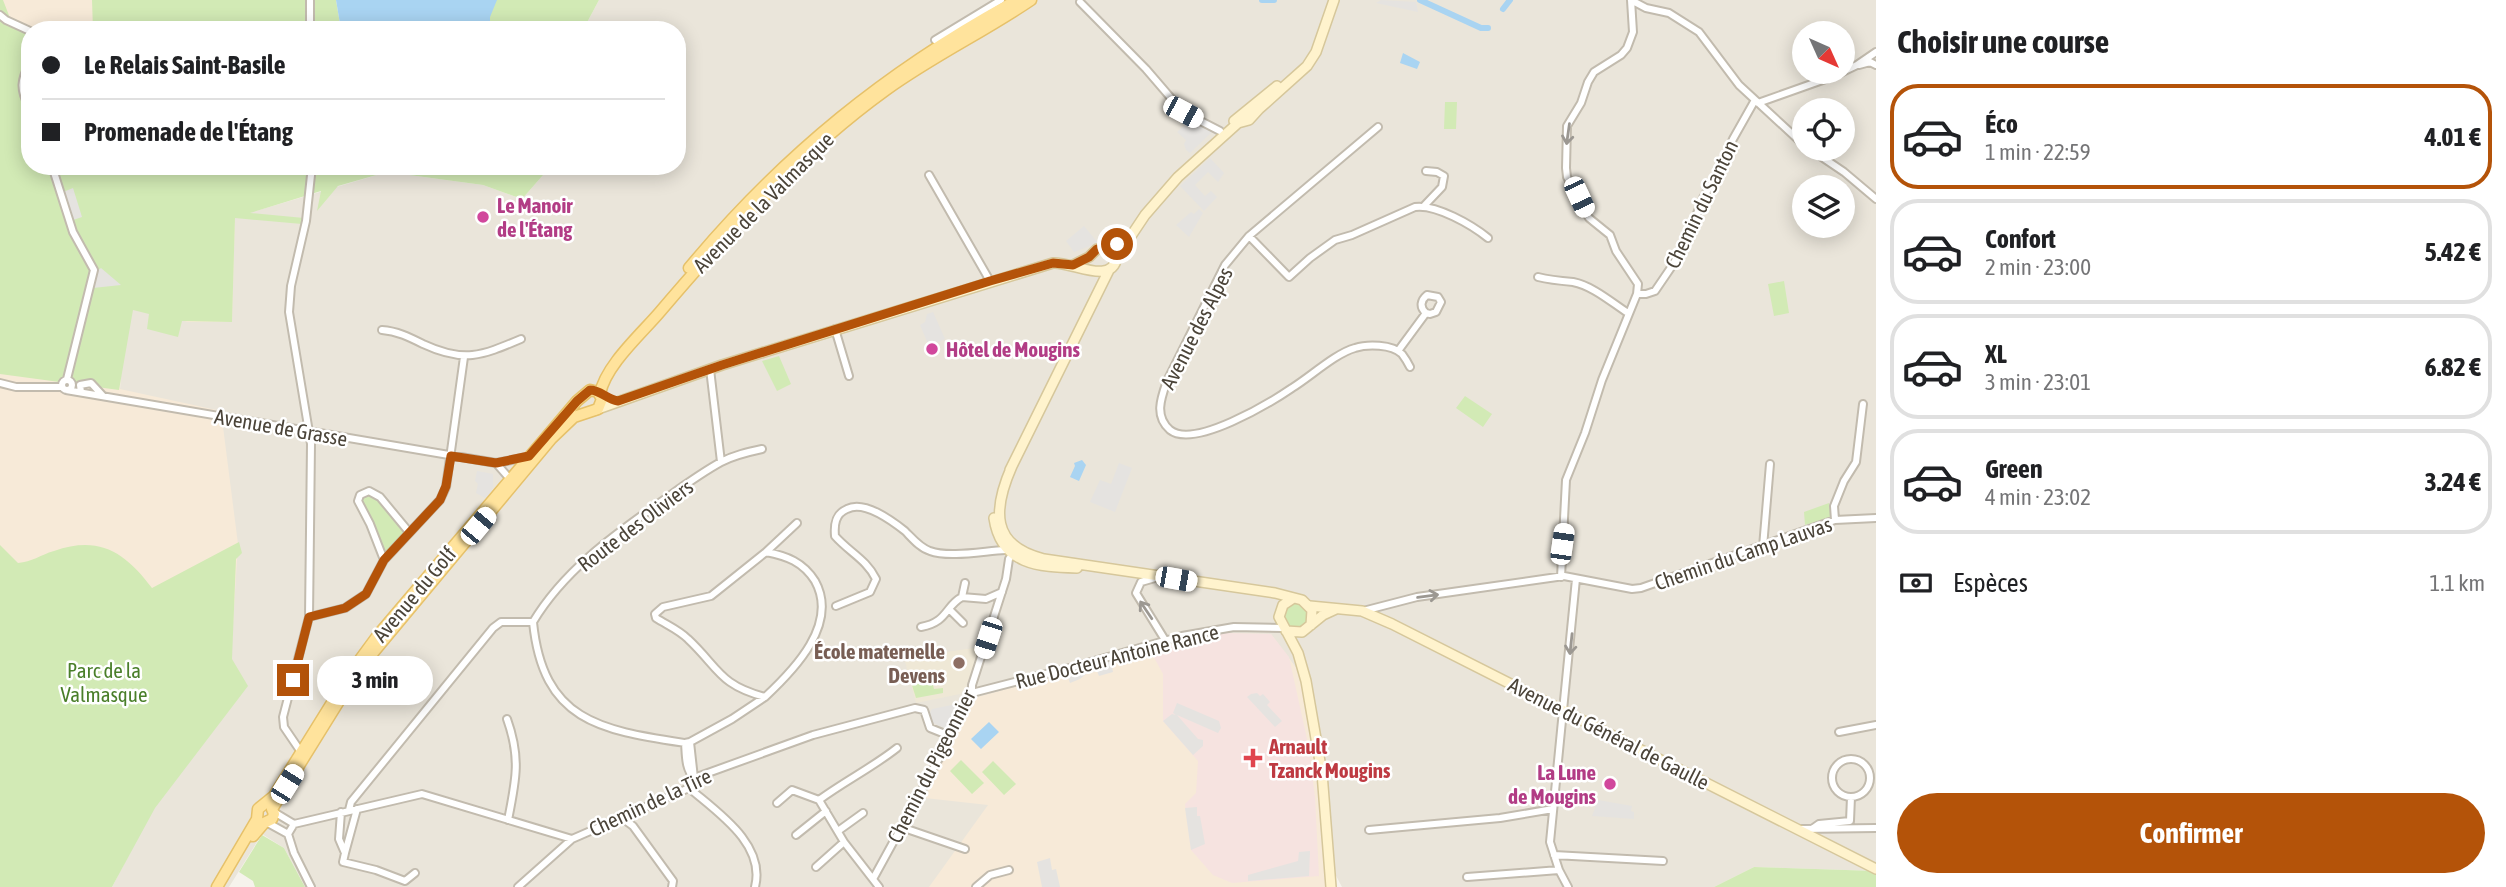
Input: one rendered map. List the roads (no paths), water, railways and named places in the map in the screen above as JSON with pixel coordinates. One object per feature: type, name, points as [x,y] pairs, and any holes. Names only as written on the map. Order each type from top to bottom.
[{"type":"main road","name":"Avenue de la Valmasque","points":[[593,394],[714,245],[798,153],[843,114],[915,61],[1017,0]]},
{"type":"main road","name":"Avenue de la Valmasque","points":[[714,245],[840,125],[931,59],[1031,0]]},
{"type":"main road","points":[[1100,567],[1050,567],[1024,561],[1009,546],[1002,526],[1000,508],[1004,485],[1109,271],[1145,215],[1188,167],[1300,73],[1312,59],[1334,0]]},
{"type":"main road","points":[[1145,215],[1165,182],[1220,131],[1245,117]]},
{"type":"main road","points":[[1100,290],[1089,257],[1097,249],[1108,248],[1133,233]]},
{"type":"main road","points":[[1108,248],[1117,257]]},
{"type":"main road","name":"Avenue du Golf","points":[[1073,265],[1089,257]]},
{"type":"main road","name":"Avenue du Golf","points":[[270,809],[357,672],[567,422],[592,410],[710,369],[990,281],[1053,263],[1093,271]]},
{"type":"main road","points":[[1093,271],[1109,271]]},
{"type":"main road","points":[[593,394],[618,401]]},
{"type":"main road","points":[[593,394],[602,402],[592,410],[584,406],[593,394]]},
{"type":"main road","name":"Avenue du Golf","points":[[270,809],[274,796],[308,740],[378,635],[529,456],[593,394]]},
{"type":"main road","points":[[510,479],[522,473]]},
{"type":"main road","points":[[1009,546],[1035,557],[1259,593],[1275,593],[1302,600],[1310,606],[1313,615],[1311,625]]},
{"type":"main road","points":[[1259,593],[1271,599],[1279,613],[1298,653],[1306,681],[1321,764],[1331,887]]},
{"type":"main road","points":[[1279,613],[1292,599]]},
{"type":"main road","name":"Avenue du Général de Gaulle","points":[[1310,606],[1362,611],[1392,624],[1876,869]]},
{"type":"main road","points":[[1298,653],[1302,632],[1338,608]]},
{"type":"main road","points":[[1285,630],[1302,632]]},
{"type":"main road","points":[[225,887],[255,832],[263,822],[274,817],[270,809],[258,809],[263,822]]},
{"type":"main road","points":[[217,887],[263,822]]},
{"type":"street","points":[[310,0],[310,21]]},
{"type":"street","points":[[935,40],[1000,0]]},
{"type":"street","points":[[1561,577],[1566,480],[1637,294],[1638,284],[1616,251],[1606,230],[1588,218],[1567,177],[1567,126],[1581,103],[1594,72],[1621,55],[1627,48],[1633,32],[1631,0]]},
{"type":"street","points":[[1631,0],[1646,8],[1669,13],[1699,32],[1739,85],[1792,134]]},
{"type":"street","points":[[1080,2],[1146,69],[1183,112],[1220,131]]},
{"type":"street","points":[[0,15],[21,26]]},
{"type":"street","points":[[1857,65],[1876,52]]},
{"type":"street","points":[[1757,102],[1857,65],[1870,62],[1876,65]]},
{"type":"street","name":"Chemin du Santon","points":[[1637,294],[1646,295],[1655,291],[1670,269],[1685,244],[1703,198],[1733,139],[1757,102]]},
{"type":"street","name":"Avenue des Alpes","points":[[1378,127],[1249,236],[1225,265],[1167,381],[1159,414],[1172,432],[1184,436],[1204,433],[1256,409],[1353,348],[1376,346],[1398,351]]},
{"type":"street","points":[[1828,161],[1876,198]]},
{"type":"street","points":[[1424,206],[1443,187],[1444,176],[1426,171]]},
{"type":"street","points":[[55,175],[73,232],[94,271],[69,380],[72,386],[64,389]]},
{"type":"street","points":[[301,752],[284,727],[283,717],[309,617],[310,432],[289,312],[290,286],[306,221],[311,175]]},
{"type":"street","points":[[929,175],[990,281]]},
{"type":"street","points":[[1249,236],[1289,277],[1335,240],[1415,207],[1424,206],[1474,226],[1488,238]]},
{"type":"street","points":[[1538,277],[1558,282],[1574,282],[1594,290],[1629,313]]},
{"type":"street","points":[[1410,367],[1398,351],[1426,313]]},
{"type":"street","points":[[835,329],[849,376]]},
{"type":"street","points":[[382,330],[395,331],[444,354],[464,357],[492,351],[521,338]]},
{"type":"street","points":[[309,617],[345,608],[359,600],[373,584],[384,560],[440,500],[446,486],[464,357]]},
{"type":"street","points":[[710,369],[721,462]]},
{"type":"street","points":[[69,380],[80,389]]},
{"type":"street","name":"Avenue de Grasse","points":[[0,383],[16,387],[80,389],[103,396],[496,463],[529,456]]},
{"type":"street","points":[[1835,520],[1834,506],[1844,481],[1856,462],[1863,404]]},
{"type":"street","name":"Route des Oliviers","points":[[533,622],[541,608],[568,577],[596,551],[721,462],[762,449]]},
{"type":"street","points":[[496,463],[510,479]]},
{"type":"street","points":[[1763,547],[1770,464]]},
{"type":"street","points":[[384,560],[358,501],[360,495],[369,491],[380,497],[409,532]]},
{"type":"street","points":[[836,606],[870,592],[876,579],[862,559],[835,536],[836,519],[842,511],[852,506],[874,511],[901,528],[926,551],[989,551],[1009,546]]},
{"type":"street","name":"Chemin du Camp Lauvas","points":[[1362,611],[1417,597],[1561,577],[1632,589],[1641,588],[1835,520],[1876,518]]},
{"type":"street","points":[[765,697],[743,691],[729,683],[690,639],[656,618],[655,614],[663,607],[711,596],[797,523]]},
{"type":"street","points":[[989,551],[1009,546]]},
{"type":"street","name":"Chemin du Pigeonnier","points":[[873,879],[972,693],[972,685],[1002,592],[1009,546]]},
{"type":"street","points":[[345,853],[339,839],[351,802],[493,628],[501,622],[533,622],[539,660],[559,696],[574,711],[591,722],[623,733],[688,743],[765,697],[798,662],[819,627],[822,612],[821,598],[809,573],[798,562],[784,555],[766,552]]},
{"type":"street","points":[[1166,640],[1137,596],[1137,587],[1144,580],[1176,579]]},
{"type":"street","points":[[1568,887],[1550,842],[1558,783],[1562,709],[1572,639],[1576,579]]},
{"type":"street","points":[[962,597],[965,583]]},
{"type":"street","points":[[922,627],[943,619],[957,599],[986,599],[1002,592]]},
{"type":"street","points":[[950,610],[963,623]]},
{"type":"street","points":[[1264,629],[1279,613]]},
{"type":"street","name":"Rue Docteur Antoine Rance","points":[[972,693],[1166,640],[1234,627],[1285,630]]},
{"type":"street","name":"Chemin de la Tire","points":[[294,824],[422,794],[572,839],[689,788],[694,778],[813,735],[915,708],[924,710],[930,728],[950,736]]},
{"type":"street","points":[[507,719],[516,744],[516,778],[508,820]]},
{"type":"street","points":[[1839,732],[1876,725]]},
{"type":"street","points":[[289,735],[308,740]]},
{"type":"street","points":[[688,743],[694,778]]},
{"type":"street","points":[[819,800],[897,748]]},
{"type":"street","points":[[1850,759],[1867,767],[1870,777],[1868,786],[1861,794],[1852,797],[1842,795],[1831,779],[1833,769],[1840,762],[1850,759]]},
{"type":"street","points":[[689,788],[738,832],[749,848],[756,864],[755,887]]},
{"type":"street","points":[[777,803],[792,790],[819,800],[844,842],[879,887]]},
{"type":"street","points":[[1811,829],[1819,824],[1850,821],[1852,797]]},
{"type":"street","points":[[270,809],[294,824],[288,834]]},
{"type":"street","points":[[349,810],[343,862],[405,881],[415,873]]},
{"type":"street","points":[[796,835],[826,811]]},
{"type":"street","points":[[1369,830],[1554,811]]},
{"type":"street","points":[[838,831],[863,813]]},
{"type":"street","points":[[622,818],[634,826],[673,881],[672,887]]},
{"type":"street","points":[[263,822],[288,834],[294,853],[312,887]]},
{"type":"street","points":[[901,827],[965,849]]},
{"type":"street","points":[[1798,829],[1876,828]]},
{"type":"street","points":[[517,887],[572,839]]},
{"type":"street","points":[[816,867],[844,842]]},
{"type":"street","points":[[1554,855],[1664,861]]},
{"type":"street","points":[[976,887],[990,875],[1009,870]]},
{"type":"street","points":[[1467,877],[1559,870]]},
{"type":"water","points":[[336,0],[497,0],[490,21],[340,21]]},
{"type":"water","points":[[1403,53],[1420,62],[1417,69],[1400,63]]},
{"type":"water","points":[[1082,460],[1086,465],[1079,481],[1070,477],[1074,463]]},
{"type":"water","points":[[989,722],[999,732],[981,749],[971,739]]},
{"type":"waterway","points":[[1262,0],[1274,0]]},
{"type":"waterway","points":[[1420,0],[1481,28],[1488,28]]},
{"type":"waterway","points":[[1503,9],[1510,0]]},
{"type":"place","name":"Le Manoir de l'Étang","points":[[483,217]]},
{"type":"place","name":"Hôtel de Mougins","points":[[932,349]]},
{"type":"place","name":"École maternelle Devens","points":[[959,663]]},
{"type":"place","name":"Arnault Tzanck Mougins","points":[[1253,758]]},
{"type":"place","name":"La Lune de Mougins","points":[[1610,784]]},
{"type":"park label","name":"Parc de la Valmasque","points":[[104,682]]}]
